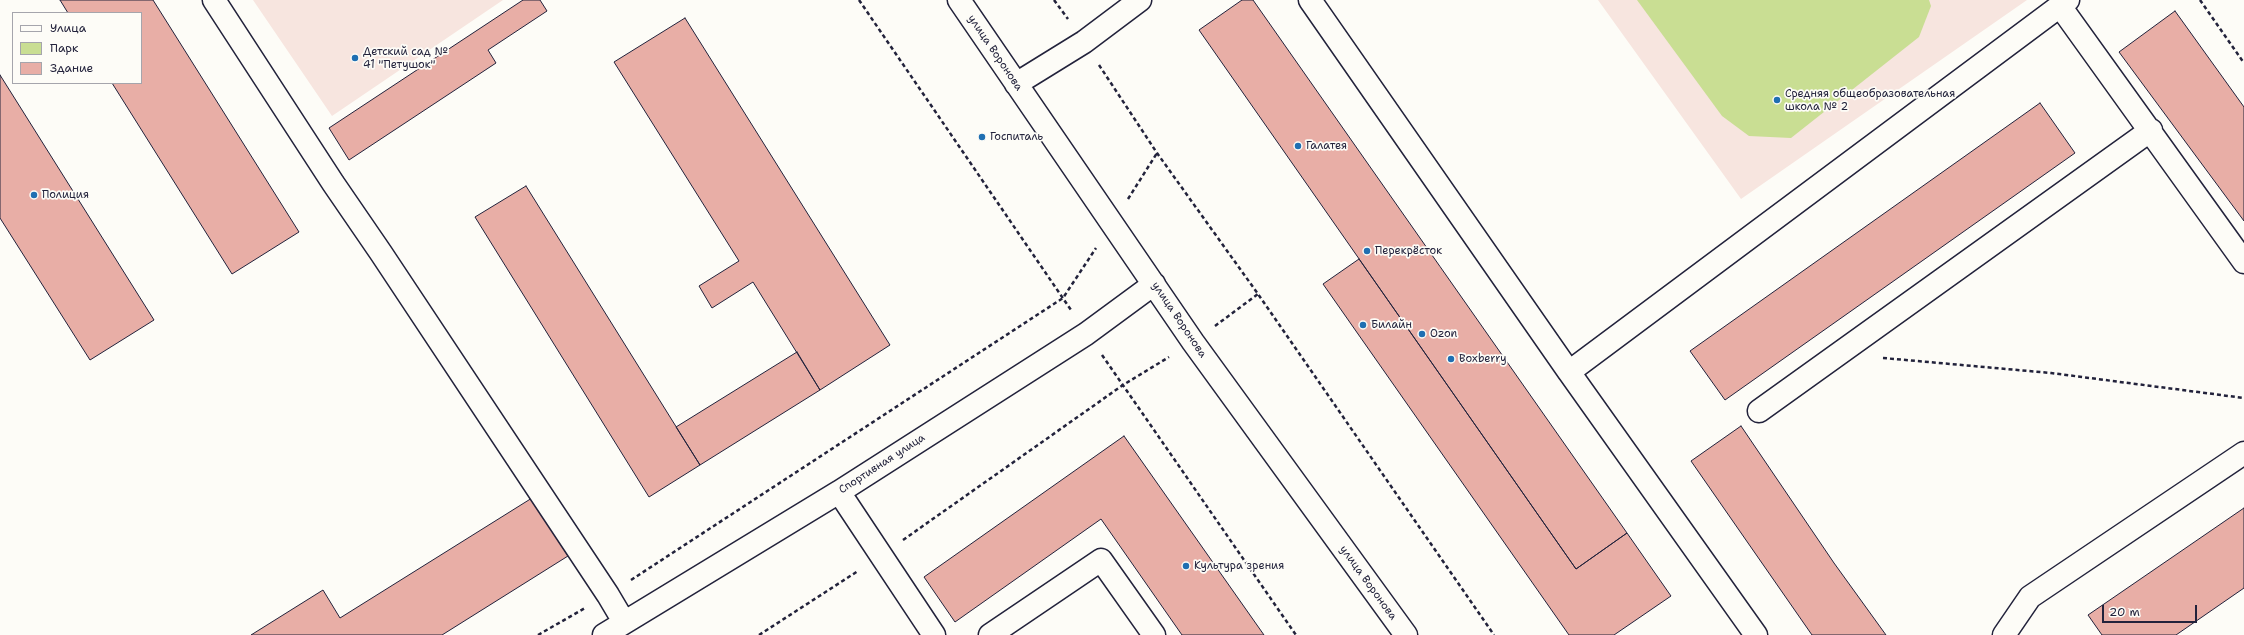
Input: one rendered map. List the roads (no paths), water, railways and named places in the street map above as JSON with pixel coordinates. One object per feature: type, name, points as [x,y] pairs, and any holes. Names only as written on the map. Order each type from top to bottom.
[{"type":"street","points":[[214,0],[332,183],[381,253],[608,595],[624,622]]},
{"type":"street","name":"улица Воронова","points":[[959,0],[1193,342],[1406,635]]},
{"type":"street","points":[[1016,84],[1084,42],[1140,0]]},
{"type":"street","points":[[1315,2],[1569,372],[1756,635]]},
{"type":"street","points":[[1569,372],[2064,3],[2244,262]]},
{"type":"street","points":[[1759,411],[2151,130]]},
{"type":"street","name":"Спортивная улица","points":[[604,635],[840,492],[1086,334],[1154,284]]},
{"type":"street","points":[[2004,635],[2030,597],[2244,453]]},
{"type":"street","points":[[840,492],[934,635]]},
{"type":"street","points":[[990,635],[1101,560],[1154,635]]},
{"type":"place","name":"Детский сад № 41 \"Петушок\"","points":[[355,58]]},
{"type":"place","name":"Средняя общеобразовательная школа № 2","points":[[1777,100]]},
{"type":"place","name":"Госпиталь","points":[[982,137]]},
{"type":"place","name":"Галатея","points":[[1298,146]]},
{"type":"place","name":"Полиция","points":[[34,195]]},
{"type":"place","name":"Перекрёсток","points":[[1367,251]]},
{"type":"place","name":"Билайн","points":[[1363,325]]},
{"type":"place","name":"Ozon","points":[[1422,334]]},
{"type":"place","name":"Boxberry","points":[[1451,359]]},
{"type":"place","name":"Культура зрения","points":[[1186,566]]}]
